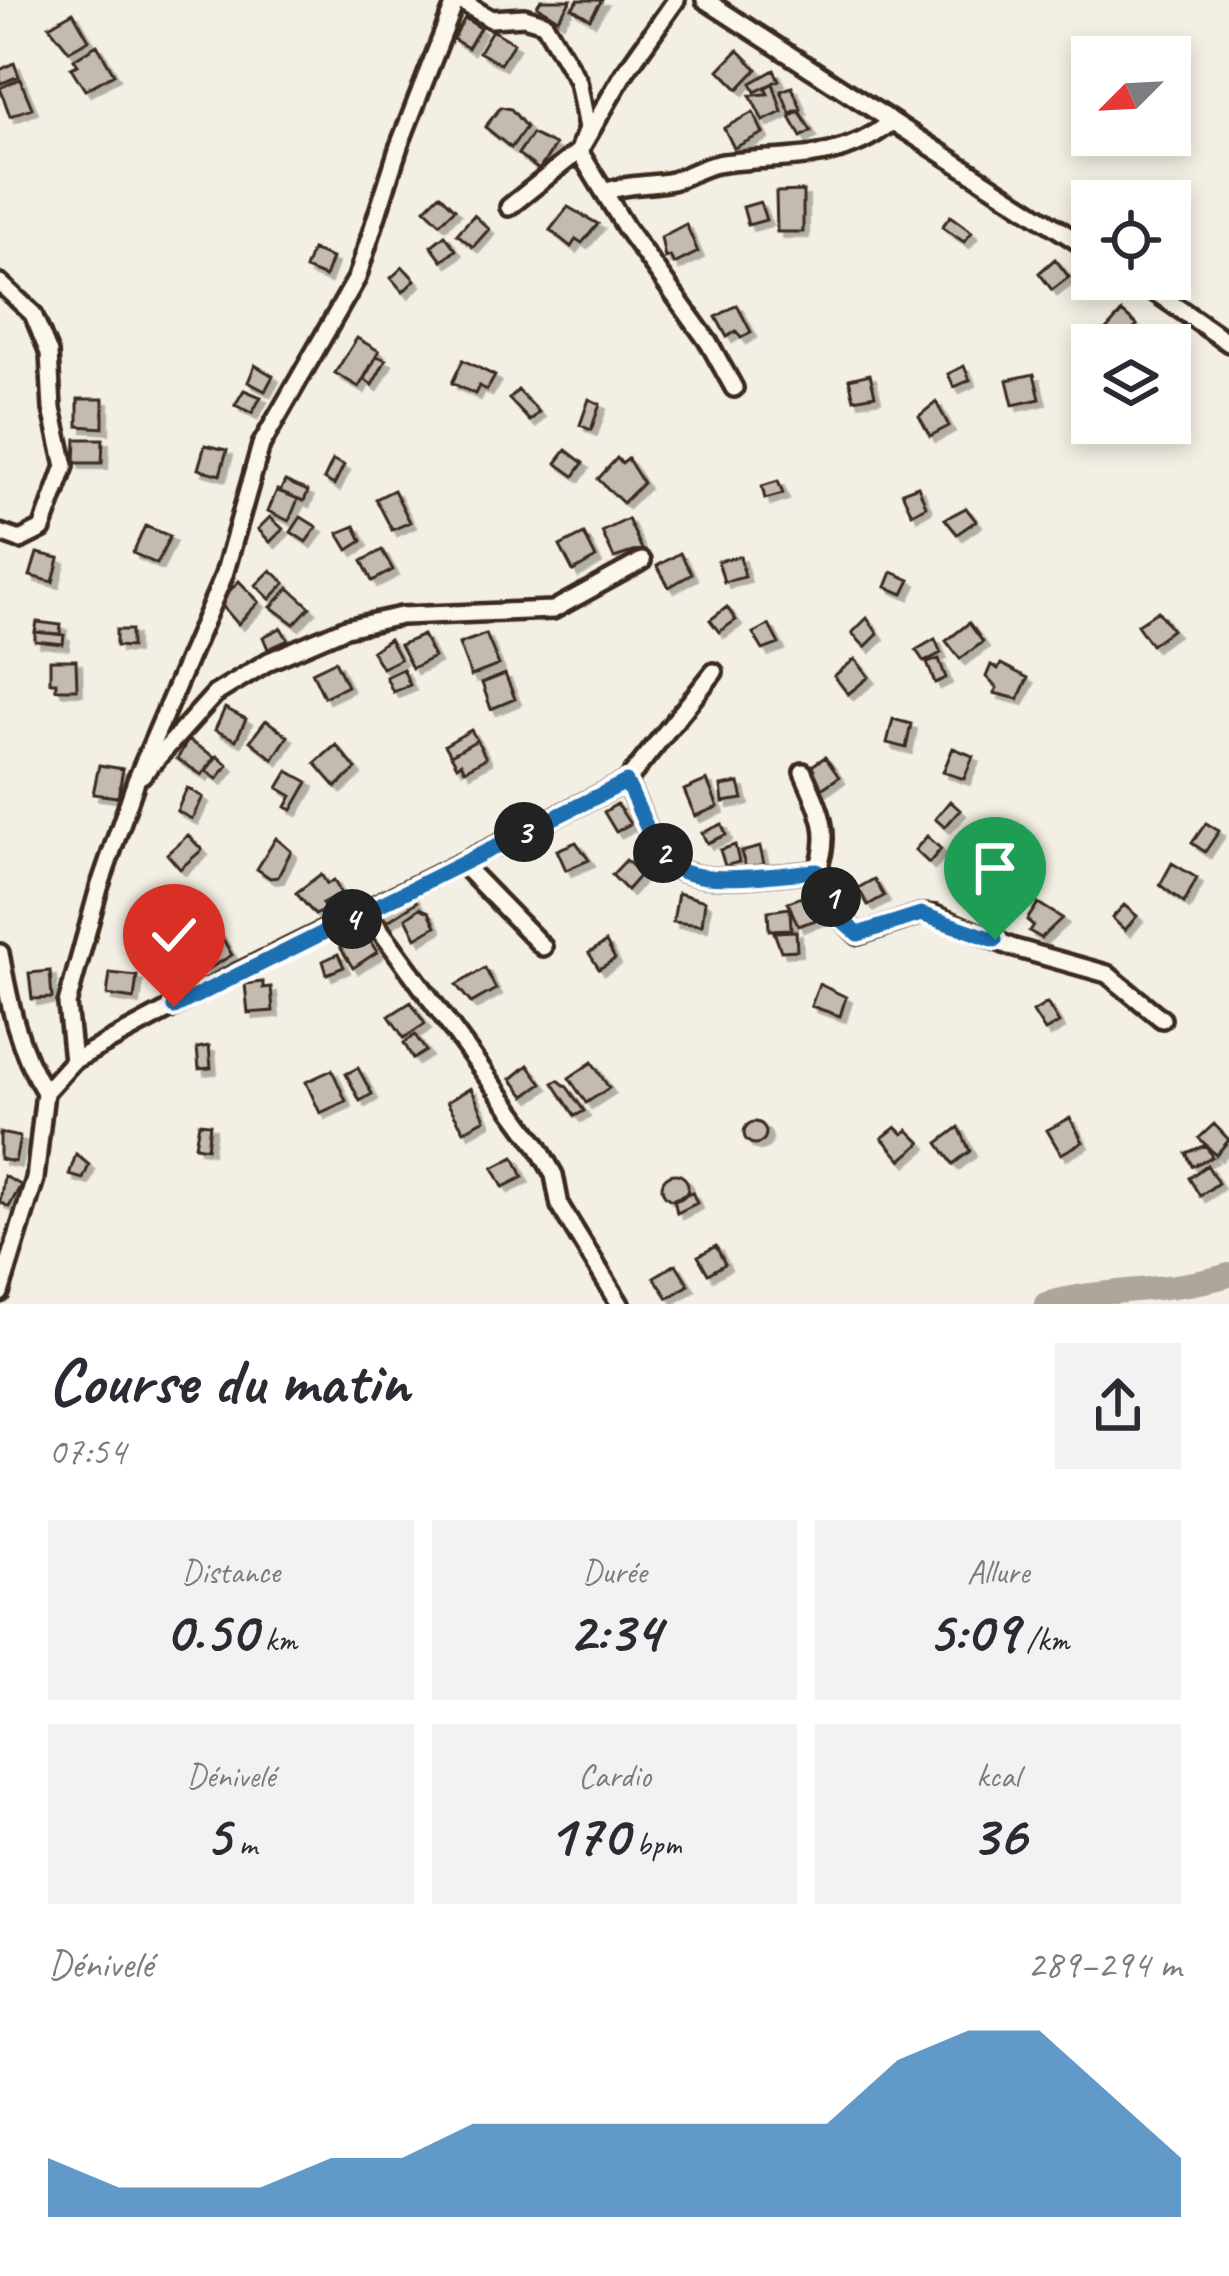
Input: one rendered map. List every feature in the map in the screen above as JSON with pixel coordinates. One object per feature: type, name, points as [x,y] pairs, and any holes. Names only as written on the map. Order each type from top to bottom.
[{"type":"street","points":[[74,1061],[68,1004],[136,781],[224,575],[261,445],[357,278],[399,146],[458,0],[491,19],[524,17],[544,23],[578,81],[587,128],[579,151]]},
{"type":"street","points":[[509,207],[579,151],[623,75],[676,0]]},
{"type":"street","points":[[714,3],[889,124],[1071,238]]},
{"type":"street","points":[[607,191],[631,182],[670,182],[713,165],[825,157],[862,144],[889,124]]},
{"type":"street","points":[[579,151],[626,228],[710,343],[734,388]]},
{"type":"street","points":[[0,283],[33,314],[45,334],[65,466],[42,529],[20,540],[0,533]]},
{"type":"street","points":[[1167,300],[1229,343]]},
{"type":"street","points":[[136,781],[215,694],[269,661],[346,628],[401,616],[553,610],[642,561]]},
{"type":"street","points":[[45,1092],[74,1061],[626,782],[714,672]]},
{"type":"street","points":[[803,772],[826,823],[827,845],[817,871],[842,920],[858,934],[921,914],[935,915],[1011,946],[1107,974],[1162,1019]]},
{"type":"street","points":[[626,782],[667,862],[681,872],[724,878],[817,871]]},
{"type":"street","points":[[462,864],[543,947]]},
{"type":"street","points":[[367,912],[537,1145],[554,1175],[560,1207],[620,1304]]},
{"type":"street","points":[[0,953],[16,1031],[45,1092],[34,1179],[0,1293]]},
{"type":"building","points":[[541,0],[571,0],[558,19],[537,6]]},
{"type":"building","points":[[578,0],[602,0],[590,19],[572,8]]},
{"type":"building","points":[[73,12],[89,40],[69,51],[49,26]]},
{"type":"building","points":[[465,18],[480,28],[468,48],[453,39]]},
{"type":"building","points":[[492,30],[514,43],[500,64],[479,52]]},
{"type":"building","points":[[97,45],[114,74],[85,90],[71,68],[78,65],[74,59]]},
{"type":"building","points":[[738,50],[757,69],[738,89],[719,70]]},
{"type":"building","points":[[14,63],[19,76],[0,84],[0,70]]},
{"type":"building","points":[[774,70],[779,80],[755,92],[751,83]]},
{"type":"building","points":[[20,79],[32,108],[10,116],[0,88]]},
{"type":"building","points":[[773,83],[782,112],[763,121],[750,95],[768,94],[765,88]]},
{"type":"building","points":[[792,87],[801,109],[790,113],[781,91]]},
{"type":"building","points":[[501,107],[511,109],[526,127],[511,148],[485,127]]},
{"type":"building","points":[[799,111],[811,131],[801,137],[790,117]]},
{"type":"building","points":[[753,112],[763,133],[734,148],[724,128]]},
{"type":"building","points":[[532,134],[555,145],[539,170],[518,154]]},
{"type":"building","points":[[803,191],[803,232],[777,232],[776,192]]},
{"type":"building","points":[[440,194],[455,209],[440,223],[425,209]]},
{"type":"building","points":[[760,202],[766,220],[748,225],[743,207]]},
{"type":"building","points":[[568,207],[598,224],[582,243],[576,239],[571,247],[550,230]]},
{"type":"building","points":[[474,215],[489,229],[473,247],[457,234]]},
{"type":"building","points":[[950,216],[972,232],[964,242],[942,227]]},
{"type":"building","points":[[686,224],[698,252],[674,264],[670,256],[665,258],[661,237]]},
{"type":"building","points":[[445,235],[456,250],[442,261],[431,246]]},
{"type":"building","points":[[312,250],[332,258],[325,277],[305,269]]},
{"type":"building","points":[[1055,259],[1069,277],[1052,290],[1039,273]]},
{"type":"building","points":[[403,267],[415,280],[403,292],[391,278]]},
{"type":"building","points":[[737,305],[751,332],[741,338],[736,331],[727,337],[716,317]]},
{"type":"building","points":[[1122,312],[1136,324],[1111,324]]},
{"type":"building","points":[[357,338],[379,351],[359,387],[335,373]]},
{"type":"building","points":[[377,356],[386,360],[372,385],[364,379]]},
{"type":"building","points":[[463,360],[495,376],[487,390],[479,386],[475,394],[452,383]]},
{"type":"building","points":[[255,365],[273,376],[265,391],[248,382]]},
{"type":"building","points":[[964,366],[970,380],[954,387],[948,374]]},
{"type":"building","points":[[870,374],[875,395],[854,399],[849,379]]},
{"type":"building","points":[[1034,374],[1040,399],[1013,405],[1007,380]]},
{"type":"building","points":[[244,390],[261,397],[252,413],[235,405]]},
{"type":"building","points":[[518,390],[539,412],[530,421],[509,399]]},
{"type":"building","points":[[78,399],[103,399],[103,428],[78,426]]},
{"type":"building","points":[[589,399],[600,404],[591,430],[580,425]]},
{"type":"building","points":[[936,402],[949,426],[930,436],[919,416]]},
{"type":"building","points":[[76,439],[103,439],[102,463],[75,463]]},
{"type":"building","points":[[205,445],[227,450],[220,475],[198,469]]},
{"type":"building","points":[[566,450],[583,463],[574,476],[556,463]]},
{"type":"building","points":[[617,458],[622,464],[628,459],[643,483],[623,503],[598,479]]},
{"type":"building","points":[[333,460],[344,465],[334,485],[324,479]]},
{"type":"building","points":[[285,481],[308,491],[304,501],[280,492]]},
{"type":"building","points":[[778,481],[783,494],[765,499],[762,486]]},
{"type":"building","points":[[918,486],[926,506],[912,514],[902,492]]},
{"type":"building","points":[[277,490],[298,499],[289,521],[268,511]]},
{"type":"building","points":[[394,490],[410,522],[392,530],[376,499]]},
{"type":"building","points":[[966,508],[976,521],[957,534],[945,519]]},
{"type":"building","points":[[270,517],[283,529],[270,542],[258,529]]},
{"type":"building","points":[[301,517],[317,527],[306,542],[291,532]]},
{"type":"building","points":[[628,519],[642,549],[614,558],[602,532]]},
{"type":"building","points":[[145,526],[170,536],[157,564],[133,553]]},
{"type":"building","points":[[355,526],[362,541],[348,550],[338,533]]},
{"type":"building","points":[[584,534],[596,558],[573,571],[560,546]]},
{"type":"building","points":[[382,550],[393,570],[372,581],[362,561]]},
{"type":"building","points":[[37,553],[59,558],[53,582],[30,576]]},
{"type":"building","points":[[680,553],[692,574],[669,587],[657,566]]},
{"type":"building","points":[[740,556],[745,577],[724,582],[718,561]]},
{"type":"building","points":[[271,570],[285,583],[270,599],[256,585]]},
{"type":"building","points":[[892,572],[910,580],[903,594],[886,587]]},
{"type":"building","points":[[239,581],[259,602],[238,624],[219,602]]},
{"type":"building","points":[[289,588],[310,607],[294,624],[271,607]]},
{"type":"building","points":[[727,607],[736,620],[719,632],[710,620]]},
{"type":"building","points":[[1158,611],[1172,630],[1151,645],[1137,625]]},
{"type":"building","points":[[867,618],[878,634],[865,647],[852,633]]},
{"type":"building","points":[[37,622],[61,625],[60,634],[35,632]]},
{"type":"building","points":[[969,623],[983,642],[960,659],[946,641]]},
{"type":"building","points":[[769,625],[779,644],[763,650],[753,633]]},
{"type":"building","points":[[281,628],[288,640],[268,649],[263,637]]},
{"type":"building","points":[[116,630],[131,630],[131,647],[116,646]]},
{"type":"building","points":[[35,632],[64,635],[63,644],[35,641]]},
{"type":"building","points":[[486,634],[499,665],[471,676],[459,644]]},
{"type":"building","points":[[486,634],[499,665],[471,676],[459,644]]},
{"type":"building","points":[[486,634],[499,665],[471,676],[459,644]]},
{"type":"building","points":[[423,635],[434,657],[412,668],[400,645]]},
{"type":"building","points":[[389,639],[400,659],[382,668],[372,651]]},
{"type":"building","points":[[935,639],[941,653],[924,662],[916,650]]},
{"type":"building","points":[[855,659],[869,677],[848,694],[834,676]]},
{"type":"building","points":[[939,659],[946,678],[935,683],[927,663]]},
{"type":"building","points":[[50,660],[76,660],[77,689],[56,689],[56,682],[50,682]]},
{"type":"building","points":[[335,661],[347,686],[324,697],[312,672]]},
{"type":"building","points":[[1001,664],[1028,678],[1018,699],[994,693],[997,688],[986,677],[991,665],[998,669]]},
{"type":"building","points":[[403,669],[410,685],[393,692],[386,677]]},
{"type":"building","points":[[505,674],[515,699],[491,709],[482,683]]},
{"type":"building","points":[[505,674],[515,699],[491,709],[482,683]]},
{"type":"building","points":[[505,674],[515,699],[491,709],[482,683]]},
{"type":"building","points":[[225,708],[246,719],[236,740],[215,730]]},
{"type":"building","points":[[893,719],[911,724],[906,748],[887,743]]},
{"type":"building","points":[[266,720],[288,736],[273,759],[250,741]]},
{"type":"building","points":[[471,730],[477,740],[451,755],[445,745]]},
{"type":"building","points":[[188,740],[215,757],[202,775],[177,759]]},
{"type":"building","points":[[477,740],[486,758],[465,770],[461,763],[457,766],[451,755]]},
{"type":"building","points":[[336,745],[356,769],[336,787],[315,763]]},
{"type":"building","points":[[953,748],[973,756],[964,779],[943,772]]},
{"type":"building","points":[[217,756],[228,765],[217,779],[206,771]]},
{"type":"building","points":[[825,757],[839,777],[817,792],[803,772]]},
{"type":"building","points":[[99,765],[123,769],[118,797],[93,794]]},
{"type":"building","points":[[288,771],[308,782],[292,810],[286,807],[292,796],[278,788]]},
{"type":"building","points":[[707,780],[718,807],[695,816],[684,790]]},
{"type":"building","points":[[739,783],[743,799],[723,802],[721,786]]},
{"type":"building","points":[[187,788],[203,797],[192,819],[177,811]]},
{"type":"building","points":[[950,801],[960,810],[945,827],[935,819]]},
{"type":"building","points":[[950,801],[960,810],[945,827],[935,819]]},
{"type":"building","points":[[950,801],[960,810],[945,827],[935,819]]},
{"type":"building","points":[[617,804],[630,824],[616,832],[604,812]]},
{"type":"building","points":[[1206,823],[1219,831],[1205,852],[1192,843]]},
{"type":"building","points":[[722,824],[726,835],[707,843],[702,833]]},
{"type":"building","points":[[188,835],[202,850],[180,869],[167,854]]},
{"type":"building","points":[[927,836],[941,849],[929,863],[915,850]]},
{"type":"building","points":[[276,838],[291,851],[278,877],[270,878],[257,869]]},
{"type":"building","points":[[576,842],[589,860],[566,870],[557,850]]},
{"type":"building","points":[[576,842],[589,860],[566,870],[557,850]]},
{"type":"building","points":[[576,842],[589,860],[566,870],[557,850]]},
{"type":"building","points":[[1024,842],[1035,850],[1020,868],[1009,858]]},
{"type":"building","points":[[735,845],[739,862],[725,866],[720,850]]},
{"type":"building","points":[[760,847],[764,864],[746,868],[741,852]]},
{"type":"building","points":[[626,860],[641,874],[627,890],[612,875]]},
{"type":"building","points":[[1172,863],[1197,878],[1184,903],[1160,885]]},
{"type":"building","points":[[321,874],[327,884],[334,880],[341,894],[322,904],[326,909],[315,915],[296,893]]},
{"type":"building","points":[[874,879],[884,896],[868,905],[858,888]]},
{"type":"building","points":[[815,892],[825,917],[798,926],[788,902]]},
{"type":"building","points":[[412,893],[417,902],[385,923],[379,914]]},
{"type":"building","points":[[678,893],[705,901],[702,925],[673,922]]},
{"type":"building","points":[[1038,903],[1062,918],[1041,938],[1029,931],[1033,925],[1027,920]]},
{"type":"building","points":[[1124,905],[1137,916],[1125,930],[1112,918]]},
{"type":"building","points":[[420,908],[429,912],[436,926],[416,938],[406,918]]},
{"type":"building","points":[[790,908],[791,929],[769,930],[768,911]]},
{"type":"building","points":[[163,925],[181,943],[163,961],[145,942]]},
{"type":"building","points":[[217,929],[232,955],[205,971],[191,945]]},
{"type":"building","points":[[364,931],[377,952],[353,968],[340,947]]},
{"type":"building","points":[[796,931],[797,950],[781,951],[774,932]]},
{"type":"building","points":[[606,942],[615,959],[599,969],[589,953]]},
{"type":"building","points":[[606,942],[615,959],[599,969],[589,953]]},
{"type":"building","points":[[338,954],[344,967],[327,974],[323,961]]},
{"type":"building","points":[[485,968],[496,989],[471,1003],[456,985]]},
{"type":"building","points":[[50,971],[52,998],[32,999],[29,973]]},
{"type":"building","points":[[110,973],[137,976],[134,999],[107,995]]},
{"type":"building","points":[[263,982],[263,988],[271,987],[273,1011],[248,1013],[245,984]]},
{"type":"building","points":[[819,984],[846,997],[840,1016],[811,1006]]},
{"type":"building","points":[[411,1002],[425,1024],[404,1038],[389,1016]]},
{"type":"building","points":[[1047,1003],[1059,1023],[1045,1031],[1033,1012]]},
{"type":"building","points":[[415,1035],[426,1051],[413,1059],[404,1043]]},
{"type":"building","points":[[209,1046],[211,1068],[199,1069],[197,1048]]},
{"type":"building","points":[[592,1062],[609,1088],[586,1103],[569,1078]]},
{"type":"building","points":[[528,1065],[542,1084],[525,1096],[511,1079]]},
{"type":"building","points":[[358,1068],[372,1094],[360,1101],[346,1074]]},
{"type":"building","points":[[332,1070],[346,1101],[320,1113],[306,1082]]},
{"type":"building","points":[[558,1080],[584,1111],[575,1116],[553,1083]]},
{"type":"building","points":[[471,1088],[485,1119],[464,1131],[447,1102]]},
{"type":"building","points":[[1070,1118],[1083,1142],[1061,1154],[1047,1130]]},
{"type":"building","points":[[755,1122],[766,1133],[755,1144],[744,1133]]},
{"type":"building","points":[[199,1123],[210,1124],[207,1148],[195,1146]]},
{"type":"building","points":[[1214,1124],[1229,1140],[1216,1155],[1199,1138]]},
{"type":"building","points":[[896,1127],[903,1134],[908,1130],[921,1143],[901,1160],[882,1138]]},
{"type":"building","points":[[959,1127],[970,1151],[953,1164],[938,1143]]},
{"type":"building","points":[[0,1133],[20,1137],[15,1162],[0,1159]]},
{"type":"building","points":[[1206,1145],[1212,1157],[1192,1166],[1186,1153]]},
{"type":"building","points":[[76,1154],[89,1165],[83,1179],[69,1175]]},
{"type":"building","points":[[514,1157],[523,1177],[503,1187],[493,1168]]},
{"type":"building","points":[[1207,1165],[1218,1183],[1200,1196],[1189,1178]]},
{"type":"building","points":[[675,1174],[688,1187],[675,1200],[662,1187]]},
{"type":"building","points":[[4,1176],[21,1185],[9,1207],[0,1202]]},
{"type":"building","points":[[692,1192],[697,1203],[677,1213],[674,1199]]},
{"type":"building","points":[[716,1246],[725,1264],[708,1274],[698,1256]]},
{"type":"building","points":[[676,1264],[689,1285],[668,1298],[654,1277]]},
{"type":"waterway","points":[[1046,1304],[1229,1275]]},
{"type":"route","points":[[174,1007],[626,782],[667,862],[681,872],[724,878],[817,871],[842,920],[858,934],[871,934],[921,914],[935,915],[995,940]]}]
